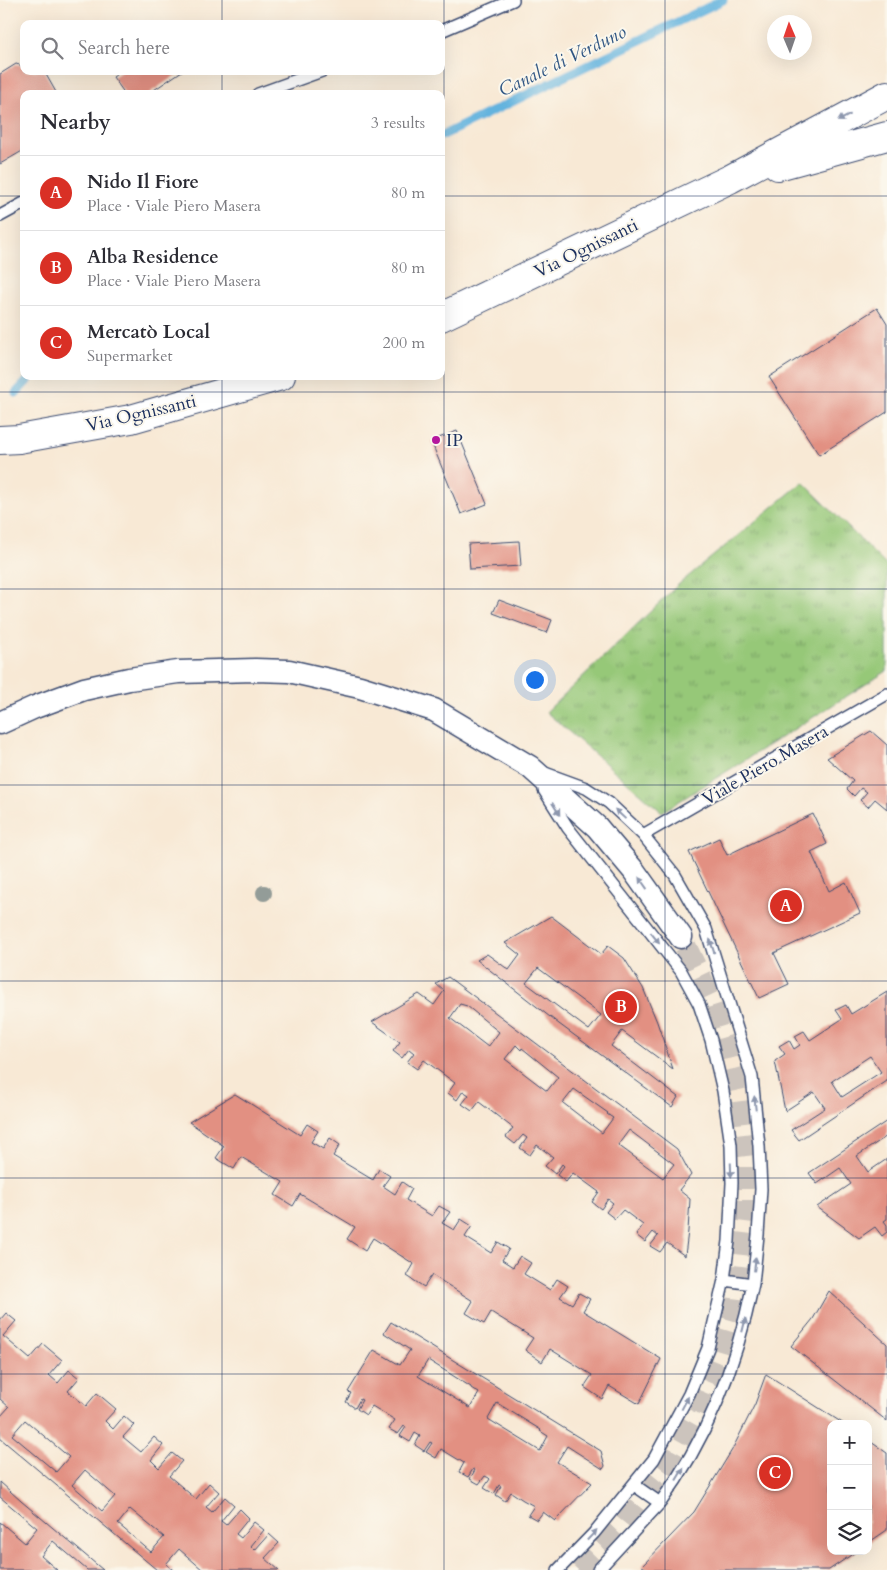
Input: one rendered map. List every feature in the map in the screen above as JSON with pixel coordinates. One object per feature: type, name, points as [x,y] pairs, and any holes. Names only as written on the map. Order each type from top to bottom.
[{"type":"main road","name":"Via Ognissanti","points":[[445,315],[730,179],[887,95]]},
{"type":"main road","name":"Via Ognissanti","points":[[730,179],[887,136]]},
{"type":"main road","name":"Via Ognissanti","points":[[0,440],[19,439],[131,419],[267,380]]},
{"type":"street","points":[[0,722],[84,689],[129,679],[178,672],[289,671],[360,687],[434,710],[530,767],[597,827],[634,871],[681,937]]},
{"type":"lane","points":[[445,29],[505,1]]},
{"type":"lane","points":[[269,90],[311,75]]},
{"type":"lane","points":[[0,216],[20,205]]},
{"type":"lane","name":"Viale Piero Masera","points":[[643,835],[887,694]]},
{"type":"lane","points":[[530,767],[586,788],[609,803],[643,835],[675,875],[706,929],[728,996],[752,1076],[760,1146],[761,1189],[753,1284],[739,1343],[730,1369],[708,1424],[680,1476],[660,1502],[598,1570]]},
{"type":"lane","points":[[530,767],[568,828],[681,971],[699,1004],[711,1040],[723,1091],[731,1145],[729,1240],[724,1280],[708,1348],[689,1394],[654,1459],[594,1534],[558,1570]]},
{"type":"lane","points":[[724,1280],[753,1284]]},
{"type":"lane","points":[[634,1485],[660,1502]]},
{"type":"green space","points":[[803,482],[887,566],[887,671],[662,812],[546,712],[679,584]]},
{"type":"building","points":[[16,64],[20,65],[20,75],[46,75],[55,90],[20,90],[20,152],[0,164],[0,74]]},
{"type":"building","points":[[116,75],[176,75],[154,90],[122,90],[113,77]]},
{"type":"building","points":[[877,308],[887,324],[887,412],[819,455],[769,377]]},
{"type":"building","points":[[457,431],[487,504],[461,514],[431,441]]},
{"type":"building","points":[[519,541],[521,566],[470,569],[468,544]]},
{"type":"building","points":[[499,600],[552,620],[547,633],[493,613]]},
{"type":"building","points":[[871,731],[887,745],[887,809],[875,799],[868,807],[860,800],[867,792],[861,788],[854,796],[847,789],[853,781],[827,758]]},
{"type":"building","points":[[813,814],[827,844],[811,852],[829,891],[846,882],[860,913],[774,953],[789,984],[759,998],[689,852],[719,838],[727,855]]},
{"type":"building","points":[[551,916],[601,954],[608,946],[624,958],[643,988],[673,1069],[622,1031],[611,1046],[678,1097],[672,1107],[559,1024],[477,960],[487,954],[509,970],[520,955],[505,943]],"holes":[[[538,968],[601,1015],[589,1030],[526,983]]]},
{"type":"building","points":[[448,977],[677,1149],[691,1175],[679,1190],[690,1199],[685,1256],[667,1243],[660,1252],[650,1246],[658,1236],[653,1232],[645,1242],[636,1235],[643,1225],[623,1210],[615,1219],[606,1212],[613,1203],[608,1199],[601,1209],[592,1202],[599,1192],[573,1173],[566,1182],[557,1175],[564,1166],[562,1164],[555,1174],[545,1166],[553,1157],[537,1145],[530,1155],[520,1148],[527,1138],[523,1135],[515,1144],[506,1137],[513,1128],[479,1102],[472,1111],[462,1104],[469,1095],[463,1091],[457,1100],[448,1093],[455,1083],[424,1060],[417,1069],[407,1062],[414,1053],[409,1049],[402,1058],[393,1051],[400,1042],[372,1022],[419,994],[434,1005],[444,991],[436,984]],"holes":[[[460,1004],[467,1006],[499,1032],[488,1047],[450,1018]],[[516,1045],[558,1077],[547,1091],[505,1059]],[[574,1089],[613,1118],[602,1133],[563,1103]],[[629,1130],[674,1164],[663,1178],[618,1145]]]},
{"type":"building","points":[[887,992],[887,1081],[799,1140],[791,1130],[825,1108],[814,1092],[785,1111],[775,1061],[785,1054],[779,1046],[789,1040],[794,1049],[800,1045],[795,1036],[804,1031],[810,1040],[842,1019],[836,1010],[846,1005],[851,1014]],"holes":[[[870,1056],[881,1072],[842,1097],[832,1081]]]},
{"type":"building","points":[[235,1094],[300,1135],[307,1124],[318,1131],[311,1142],[323,1149],[330,1138],[340,1145],[333,1156],[373,1180],[379,1169],[390,1176],[383,1186],[395,1194],[402,1182],[412,1189],[406,1200],[432,1216],[439,1206],[450,1212],[442,1223],[454,1230],[461,1219],[472,1226],[465,1237],[491,1253],[498,1242],[509,1249],[502,1260],[513,1267],[520,1256],[531,1263],[524,1274],[550,1290],[557,1279],[568,1286],[560,1297],[572,1304],[579,1293],[590,1299],[583,1311],[661,1359],[639,1404],[609,1386],[602,1399],[584,1387],[592,1375],[550,1349],[542,1362],[525,1350],[533,1338],[491,1312],[484,1324],[466,1313],[473,1301],[432,1275],[424,1287],[407,1276],[414,1264],[373,1238],[365,1251],[347,1239],[355,1227],[300,1194],[293,1206],[275,1195],[283,1182],[241,1157],[234,1169],[216,1158],[224,1146],[189,1122]]},
{"type":"building","points":[[887,1121],[887,1136],[857,1156],[868,1172],[887,1159],[887,1219],[884,1221],[887,1225],[887,1232],[882,1236],[875,1227],[859,1238],[817,1207],[851,1184],[840,1168],[817,1184],[809,1173]]},
{"type":"building","points":[[829,1291],[887,1344],[887,1421],[791,1346],[813,1319]]},
{"type":"building","points":[[6,1313],[16,1321],[3,1336],[30,1359],[43,1344],[62,1360],[49,1375],[58,1383],[69,1370],[79,1378],[68,1391],[86,1406],[97,1393],[116,1409],[105,1421],[113,1429],[124,1416],[134,1425],[123,1437],[141,1452],[154,1437],[163,1445],[151,1460],[159,1468],[172,1453],[182,1461],[169,1476],[196,1499],[209,1483],[219,1492],[206,1507],[212,1512],[225,1497],[234,1505],[221,1521],[226,1525],[240,1509],[249,1518],[236,1534],[241,1538],[254,1522],[264,1530],[251,1546],[255,1550],[269,1534],[279,1543],[265,1558],[279,1570],[203,1570],[179,1549],[166,1564],[173,1570],[157,1570],[0,1438],[0,1417],[9,1407],[0,1399],[0,1320]],"holes":[[[25,1420],[69,1457],[56,1472],[12,1435]],[[85,1470],[115,1496],[102,1511],[72,1485]],[[130,1509],[164,1537],[151,1552],[118,1524]]]},
{"type":"building","points":[[391,1322],[601,1451],[605,1466],[603,1469],[567,1446],[557,1462],[592,1483],[555,1521],[543,1512],[537,1520],[528,1515],[534,1506],[511,1492],[505,1501],[496,1495],[501,1486],[499,1485],[494,1494],[484,1488],[489,1478],[485,1476],[479,1484],[470,1479],[475,1470],[473,1469],[468,1477],[459,1472],[464,1463],[441,1449],[436,1458],[426,1452],[432,1443],[430,1442],[424,1451],[415,1445],[420,1436],[415,1433],[410,1442],[400,1436],[406,1427],[404,1426],[398,1434],[389,1429],[395,1420],[372,1406],[366,1415],[357,1409],[362,1400],[360,1399],[355,1408],[346,1402],[351,1393],[348,1392],[374,1350],[400,1365],[410,1350],[384,1333]],"holes":[[[428,1360],[479,1393],[470,1408],[418,1376]],[[497,1403],[548,1436],[540,1451],[488,1419]]]},
{"type":"building","points":[[766,1374],[838,1420],[827,1420],[827,1555],[851,1555],[829,1570],[649,1570],[642,1566],[694,1512],[732,1450],[755,1404]]},
{"type":"building","points":[[872,1443],[887,1453],[887,1530],[872,1540]]},
{"type":"building","points":[[0,1482],[103,1570],[87,1570],[53,1541],[41,1556],[57,1570],[0,1570],[0,1522],[25,1543],[37,1528],[0,1497]]},
{"type":"waterway","name":"Canale di Verduno","points":[[445,134],[723,0]]},
{"type":"waterway","name":"Canale di Verduno","points":[[16,393],[28,380]]},
{"type":"tunnel","points":[[578,1570],[617,1530],[669,1464],[693,1421],[718,1360],[733,1309],[746,1208],[746,1157],[739,1101],[727,1047],[713,1003],[681,937]]},
{"type":"place","name":"IP","points":[[436,440]]},
{"type":"place","name":"Nido Il Fiore","points":[[786,906]]},
{"type":"place","name":"Alba Residence","points":[[621,1007]]},
{"type":"place","name":"Mercatò Local","points":[[775,1473]]}]
